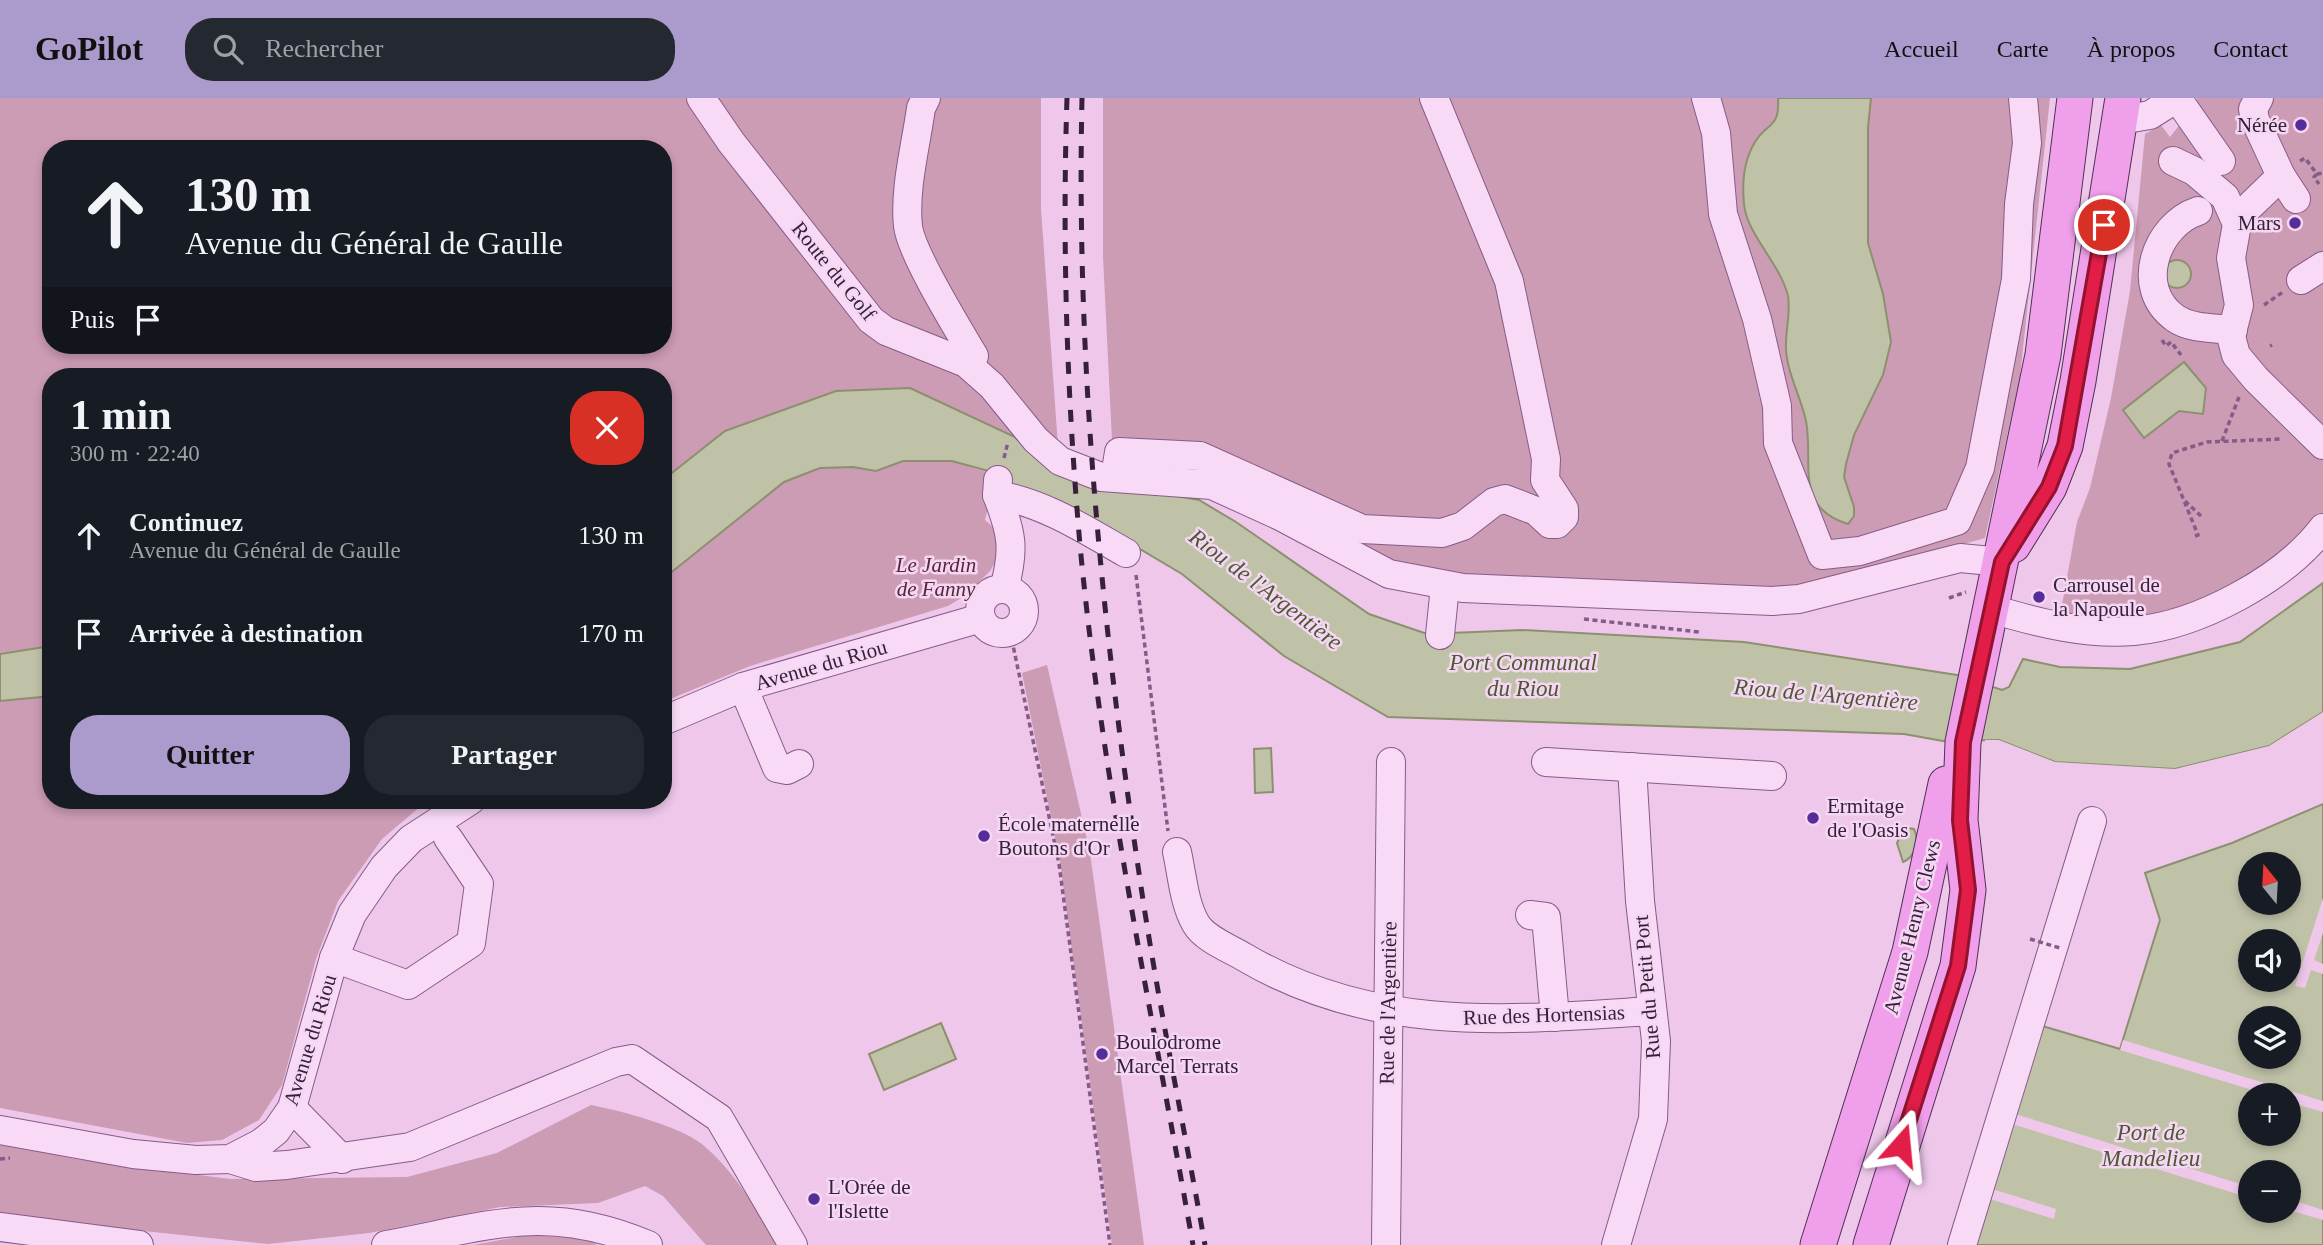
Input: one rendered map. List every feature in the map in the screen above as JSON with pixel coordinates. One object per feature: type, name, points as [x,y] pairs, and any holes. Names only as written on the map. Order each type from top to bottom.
[{"type":"main road","points":[[2002,562],[2043,355],[2074,108],[2095,123],[2121,109]]},
{"type":"main road","points":[[1963,742],[1979,600],[2049,487],[2065,446],[2078,381],[2121,109]]},
{"type":"main road","name":"Avenue Henry Clews","points":[[1818,1245],[1910,953],[1949,770],[1963,742]]},
{"type":"main road","name":"Avenue Henry Clews","points":[[1871,1245],[1958,966],[1968,890],[1960,820],[1963,742]]},
{"type":"street","name":"Route du Golf","points":[[701,98],[731,142],[871,320],[886,331],[966,363],[992,386],[1036,440],[1060,461],[1101,477],[1115,477]]},
{"type":"street","points":[[926,98],[921,108],[909,194],[908,228],[953,321],[974,356]]},
{"type":"street","points":[[1434,98],[1509,281],[1545,459],[1545,480],[1564,509],[1564,517],[1557,524],[1550,524],[1536,512],[1505,499],[1494,502],[1463,526],[1442,533],[1362,529],[1200,456],[1119,452],[1115,477],[1212,485],[1280,516],[1389,574],[1440,585],[1772,601],[1799,599],[1960,558],[2002,562]]},
{"type":"street","points":[[1706,98],[1716,133],[1717,175],[1723,214],[1757,319],[1777,406],[1778,443],[1822,555],[1860,551],[1957,521],[1980,468],[2016,279],[2026,144],[2023,98]]},
{"type":"street","points":[[2252,205],[2299,186],[2255,120],[2253,109],[2259,98]]},
{"type":"street","points":[[2121,109],[2138,120],[2171,101],[2221,161]]},
{"type":"street","points":[[2173,161],[2212,185],[2225,197],[2233,212],[2238,235],[2231,258],[2239,305],[2232,346],[2236,355],[2319,442]]},
{"type":"street","points":[[2198,211],[2178,219],[2160,240],[2154,261],[2155,287],[2164,307],[2179,321],[2235,325]]},
{"type":"street","points":[[1004,589],[1013,557],[1010,527],[998,488],[1060,515],[1126,553]]},
{"type":"street","points":[[1979,600],[2036,621],[2093,631],[2135,631],[2160,626],[2221,605],[2256,586],[2307,549],[2323,528]]},
{"type":"street","points":[[1440,585],[1440,635]]},
{"type":"street","points":[[1004,589],[1018,596],[1024,610],[1020,622],[1010,631],[992,630],[981,618],[983,600],[989,593],[1004,589]]},
{"type":"street","name":"Avenue du Riou","points":[[672,717],[743,687],[981,618]]},
{"type":"street","points":[[743,687],[777,768],[787,770],[799,764]]},
{"type":"street","name":"Rue de l'Argentière","points":[[1386,1245],[1391,762]]},
{"type":"street","points":[[1546,762],[1772,776]]},
{"type":"street","name":"Rue du Petit Port","points":[[1616,1245],[1653,1119],[1656,1041],[1640,901],[1632,767]]},
{"type":"street","name":"Avenue du Riou","points":[[0,1130],[133,1154],[196,1160],[230,1159],[261,1143],[276,1130],[292,1108],[334,958],[352,914],[384,867],[411,839],[457,809]]},
{"type":"street","points":[[1962,1245],[2092,821]]},
{"type":"street","points":[[334,958],[408,985],[471,943],[479,884],[448,838]]},
{"type":"street","name":"Rue des Hortensias","points":[[1177,852],[1191,911],[1201,931],[1283,978],[1388,1011],[1462,1020],[1652,1011]]},
{"type":"street","points":[[1530,915],[1546,917],[1555,1017]]},
{"type":"street","points":[[230,1159],[256,1167],[342,1159],[410,1147],[616,1062],[632,1059],[719,1118],[793,1245]]},
{"type":"street","points":[[292,1108],[342,1159]]},
{"type":"street","points":[[386,1245],[515,1220],[542,1219],[571,1220],[612,1230],[648,1245]]},
{"type":"street","points":[[0,1227],[139,1245]]},
{"type":"path","points":[[2299,186],[2320,174],[2304,159]]},
{"type":"path","points":[[2235,325],[2312,273]]},
{"type":"path","points":[[2174,346],[2181,355]]},
{"type":"path","points":[[2222,441],[2238,397],[2256,379]]},
{"type":"path","points":[[2195,536],[2198,535],[2168,457],[2181,449],[2222,441],[2319,442]]},
{"type":"path","points":[[2182,496],[2195,513],[2202,517]]},
{"type":"path","points":[[1126,553],[1134,558],[1169,842],[1177,852]]},
{"type":"path","points":[[1949,598],[1979,600]]},
{"type":"path","points":[[1574,617],[1629,626],[1699,632]]},
{"type":"path","points":[[1010,631],[1059,863],[1110,1245]]},
{"type":"path","points":[[2030,939],[2060,948]]},
{"type":"green space","points":[[0,98],[1041,98],[1041,209],[1058,446],[1033,454],[1015,437],[910,388],[725,431],[672,473],[672,368],[42,368],[42,647],[0,653]]},
{"type":"green space","points":[[1103,98],[2050,98],[2020,376],[1985,538],[1794,591],[1453,580],[1384,557],[1214,470],[1113,461],[1103,256]]},
{"type":"green space","points":[[2197,98],[2323,98],[2323,547],[2264,590],[2149,619],[2060,616],[2077,522],[2090,488],[2111,398],[2130,291],[2145,134],[2161,125],[2170,137],[2196,104]]},
{"type":"green space","name":"Le Jardin de Fanny","points":[[903,461],[952,461],[996,475],[985,520],[1001,534],[999,556],[990,571],[966,595],[948,606],[750,666],[672,698],[672,572],[784,482],[819,468],[853,467],[876,471]]},
{"type":"green space","name":"Boulodrome Marcel Terrats","points":[[1047,665],[1090,853],[1144,1245],[1112,1245],[1060,862],[1022,673]]},
{"type":"green space","points":[[42,697],[42,809],[417,809],[382,839],[338,901],[316,959],[282,1085],[259,1120],[222,1140],[187,1143],[0,1108],[0,701]]},
{"type":"green space","points":[[591,1105],[634,1115],[665,1126],[703,1145],[725,1167],[744,1192],[776,1245],[706,1245],[663,1196],[645,1186],[598,1203],[500,1207],[369,1233],[268,1244],[0,1216],[0,1142],[75,1159],[230,1179],[407,1177],[497,1153]]},
{"type":"green space","points":[[556,1230],[578,1233],[597,1245],[473,1245]]},
{"type":"water","points":[[1778,98],[1871,98],[1868,128],[1868,243],[1883,294],[1891,342],[1883,375],[1854,435],[1846,464],[1844,477],[1854,507],[1854,516],[1848,524],[1819,507],[1813,495],[1809,482],[1806,421],[1787,358],[1788,296],[1751,226],[1744,204],[1748,156],[1755,142],[1775,120]]},
{"type":"water","points":[[2177,260],[2187,264],[2191,274],[2187,284],[2177,288],[2167,284],[2163,274],[2167,264]]},
{"type":"water","points":[[2184,362],[2206,388],[2203,414],[2179,411],[2144,438],[2123,410]]},
{"type":"water","points":[[910,388],[1015,437],[1033,454],[1143,490],[1199,500],[1236,522],[1369,614],[1427,634],[1522,630],[1744,642],[1957,675],[2002,690],[2009,687],[2023,659],[2060,667],[2130,669],[2240,642],[2323,583],[2323,712],[2269,746],[2175,769],[2055,762],[1999,740],[1943,741],[1904,734],[1388,717],[1284,656],[1182,574],[1106,529],[1019,491],[992,472],[952,461],[903,461],[876,471],[853,467],[820,468],[784,482],[672,572],[672,473],[725,431],[836,391]]},
{"type":"water","points":[[42,647],[42,697],[0,701],[0,654]]},
{"type":"water","points":[[1271,748],[1273,792],[1255,793],[1254,749]]},
{"type":"water","name":"Port de Mandelieu","points":[[2323,804],[2323,1245],[1972,1245],[2039,1025],[2120,1049],[2160,920],[2145,873],[2232,843]]},
{"type":"water","points":[[1914,829],[1916,843],[1911,856],[1903,862],[1897,843],[1903,830]]},
{"type":"water","points":[[941,1023],[956,1059],[884,1090],[869,1054]]},
{"type":"pier","points":[[2323,712],[2323,716],[2270,750],[2175,773],[2054,766],[1999,743],[1985,744],[1985,740],[1999,740],[2055,762],[2175,769],[2269,746]]},
{"type":"pier","points":[[2323,898],[2323,933],[2314,960],[2323,964],[2323,974],[2311,970],[2305,988],[2301,987],[2301,967]]},
{"type":"pier","points":[[2123,1040],[2264,1083],[2238,1083],[2238,1086],[2120,1050]]},
{"type":"pier","points":[[2301,1094],[2323,1101],[2323,1112],[2301,1106]]},
{"type":"pier","points":[[2012,1113],[2238,1183],[2238,1194],[2009,1123]]},
{"type":"pier","points":[[1989,1188],[2056,1209],[2054,1219],[1986,1198]]},
{"type":"pier","points":[[2301,1203],[2323,1210],[2323,1220],[2301,1214]]},
{"type":"railway","points":[[1067,98],[1065,266],[1069,378],[1089,633],[1129,896],[1193,1245]]},
{"type":"railway","points":[[1082,98],[1081,195],[1087,390],[1113,680],[1146,920],[1205,1245]]},
{"type":"place","name":"Nérée","points":[[2301,125]]},
{"type":"place","name":"Mars","points":[[2295,223]]},
{"type":"place","name":"Carrousel de la Napoule","points":[[2039,597]]},
{"type":"place","name":"Ermitage de l'Oasis","points":[[1813,818]]},
{"type":"place","name":"École maternelle Boutons d'Or","points":[[984,836]]},
{"type":"place","name":"Boulodrome Marcel Terrats","points":[[1102,1054]]},
{"type":"place","name":"L'Orée de l'Islette","points":[[814,1199]]},
{"type":"route","points":[[1901,1145],[1958,966],[1968,890],[1960,820],[1963,742],[2002,562],[2049,487],[2065,446],[2104,225]]},
{"type":"water label","name":"Riou de l'Argentière","points":[[1266,589]]},
{"type":"water label","name":"Port Communal du Riou","points":[[1523,675]]},
{"type":"water label","name":"Riou de l'Argentière","points":[[1826,694]]}]
